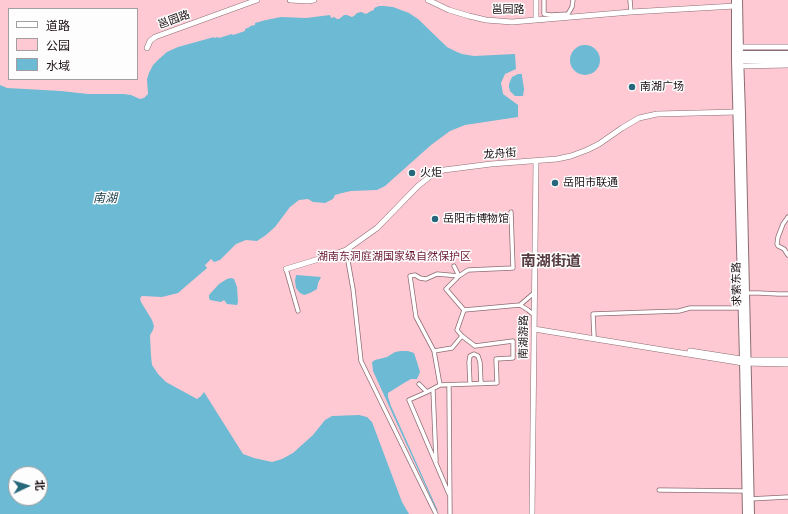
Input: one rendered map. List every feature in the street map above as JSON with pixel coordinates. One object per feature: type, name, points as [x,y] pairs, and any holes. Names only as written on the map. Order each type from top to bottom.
[{"type":"main road","points":[[738,57],[739,0]]},
{"type":"main road","points":[[735,3],[738,57]]},
{"type":"main road","points":[[738,57],[788,54]]},
{"type":"main road","points":[[738,57],[788,60]]},
{"type":"main road","name":"求索东路","points":[[738,57],[737,112],[742,308],[746,361],[748,499],[746,514]]},
{"type":"main road","name":"求索东路","points":[[738,57],[747,293],[746,491],[751,514]]},
{"type":"street","name":"邕园路","points":[[147,48],[150,41],[155,37],[258,0]]},
{"type":"street","points":[[290,0],[314,0]]},
{"type":"street","name":"邕园路","points":[[428,0],[449,10],[468,16],[486,20],[512,22],[735,3]]},
{"type":"street","points":[[536,0],[536,20]]},
{"type":"street","points":[[544,0],[544,14],[551,15],[568,14],[572,8],[573,0]]},
{"type":"street","points":[[630,0],[631,12]]},
{"type":"street","points":[[738,57],[788,47]]},
{"type":"street","points":[[738,57],[788,65]]},
{"type":"street","name":"龙舟街","points":[[286,270],[346,250],[376,228],[418,186],[433,174],[444,170],[491,164],[557,160],[587,150],[599,144],[639,118],[657,114],[737,112]]},
{"type":"street","name":"南湖游路","points":[[532,514],[536,161]]},
{"type":"street","points":[[464,310],[446,290],[459,276],[468,270],[513,268],[511,212]]},
{"type":"street","points":[[788,217],[783,224],[777,244],[784,249],[788,255]]},
{"type":"street","points":[[346,250],[353,289],[361,361],[436,514]]},
{"type":"street","points":[[454,266],[459,276]]},
{"type":"street","points":[[286,270],[298,311]]},
{"type":"street","points":[[440,386],[434,352],[416,317],[410,276],[415,275],[426,279],[437,274],[459,276]]},
{"type":"street","points":[[464,310],[520,305],[534,293]]},
{"type":"street","points":[[747,293],[788,294]]},
{"type":"street","points":[[520,305],[534,315]]},
{"type":"street","points":[[594,336],[593,314],[679,311],[690,308],[742,308]]},
{"type":"street","points":[[450,496],[409,400],[440,386],[497,383],[496,359],[513,358],[513,341],[475,346],[462,336],[457,330],[464,310]]},
{"type":"street","points":[[534,327],[746,361],[788,364]]},
{"type":"street","points":[[534,327],[746,361],[788,360]]},
{"type":"street","points":[[434,352],[452,348],[462,336]]},
{"type":"street","points":[[470,384],[469,362],[470,356],[474,354],[478,356],[480,362],[481,384]]},
{"type":"street","points":[[419,384],[426,392]]},
{"type":"street","points":[[449,385],[450,514]]},
{"type":"street","points":[[433,390],[436,463]]},
{"type":"street","points":[[659,490],[746,491]]},
{"type":"street","points":[[748,499],[788,497]]},
{"type":"green space","name":"湖南东洞庭湖国家级自然保护区","points":[[0,0],[788,0],[788,514],[0,514]]},
{"type":"water","name":"南湖","points":[[379,6],[384,6],[393,7],[409,13],[418,19],[447,47],[462,54],[474,56],[515,54],[516,69],[505,74],[501,83],[503,94],[518,105],[518,117],[465,125],[450,131],[431,145],[385,186],[377,190],[351,191],[342,193],[335,195],[333,199],[325,203],[313,202],[308,199],[299,200],[290,207],[275,227],[266,235],[257,241],[246,240],[236,244],[220,260],[214,262],[211,259],[205,265],[207,268],[178,293],[162,297],[142,296],[140,298],[154,326],[150,335],[152,365],[166,382],[197,399],[204,392],[243,454],[272,462],[293,453],[313,435],[325,420],[332,416],[359,415],[367,417],[372,422],[402,502],[409,514],[0,514],[0,85],[7,88],[88,94],[123,94],[131,95],[140,99],[144,98],[148,94],[147,79],[153,65],[167,52],[178,47],[214,37],[219,38],[233,35],[245,31],[245,29],[250,26],[255,25],[255,23],[281,17],[306,18],[330,15],[331,18],[334,17],[339,19],[344,15],[352,17],[357,13],[361,12],[366,14],[374,10],[374,8]]},
{"type":"water","points":[[585,45],[591,46],[599,54],[599,66],[591,74],[585,75],[579,74],[571,66],[570,60],[571,54],[579,46]]},
{"type":"water","points":[[522,74],[524,89],[523,96],[515,96],[510,91],[509,87],[512,77]]},
{"type":"water","points":[[296,275],[321,277],[317,289],[304,295],[300,293],[296,288]]},
{"type":"water","points":[[231,278],[234,279],[237,287],[237,305],[227,304],[224,300],[221,302],[210,300],[209,295],[219,284]]},
{"type":"water","points":[[401,351],[414,353],[420,372],[417,379],[411,379],[404,383],[388,393],[388,397],[438,511],[373,371],[372,362]]},
{"type":"place","name":"南湖广场","points":[[632,87]]},
{"type":"place","name":"火炬","points":[[412,173]]},
{"type":"place","name":"岳阳市联通","points":[[555,183]]},
{"type":"place","name":"岳阳市博物馆","points":[[435,219]]},
{"type":"district","name":"南湖街道","points":[[551,262]]}]
